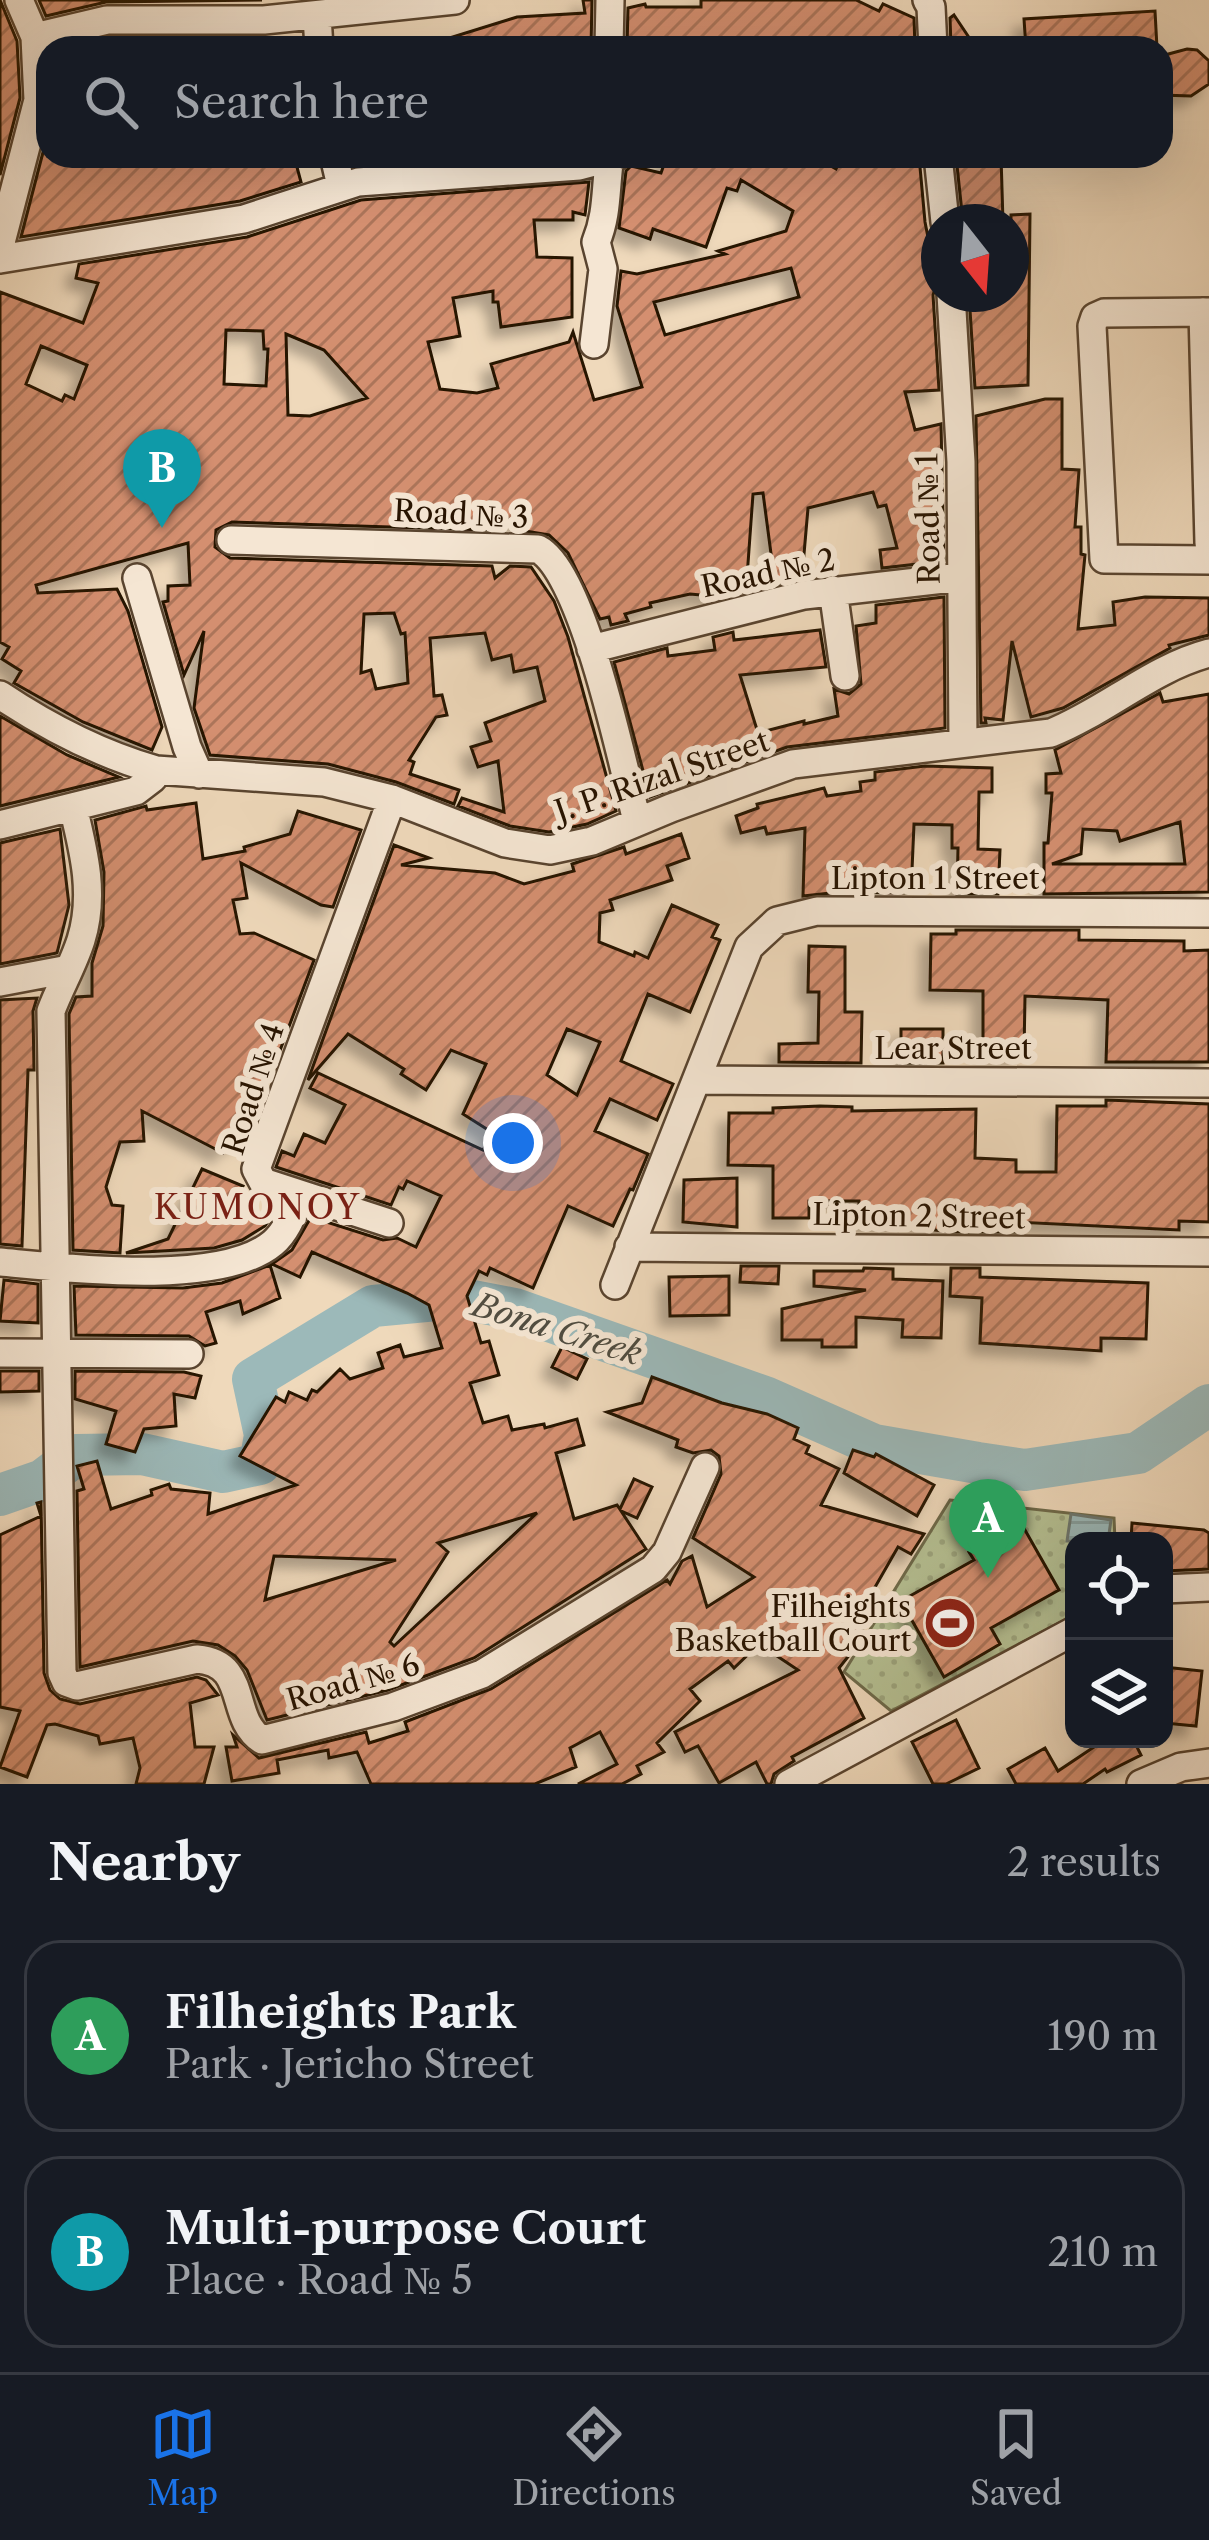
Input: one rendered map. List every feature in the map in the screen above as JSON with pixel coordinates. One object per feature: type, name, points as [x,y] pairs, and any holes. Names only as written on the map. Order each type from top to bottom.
[{"type":"street","points":[[19,0],[35,37],[36,58]]},
{"type":"street","points":[[39,36],[106,20],[317,16],[455,0]]},
{"type":"street","points":[[609,36],[610,0]]},
{"type":"street","points":[[927,0],[932,36]]},
{"type":"street","points":[[317,16],[318,36]]},
{"type":"street","points":[[0,247],[36,108]]},
{"type":"street","points":[[337,168],[341,186]]},
{"type":"street","points":[[0,259],[244,219],[341,186],[382,179],[549,168]]},
{"type":"street","points":[[594,344],[603,269],[596,242],[607,218],[604,189],[609,168]]},
{"type":"street","points":[[939,168],[943,204]]},
{"type":"street","name":"Road № 1","points":[[952,312],[961,462],[963,743]]},
{"type":"street","points":[[1209,543],[1206,312],[1095,317],[1104,560],[1209,560]]},
{"type":"street","name":"Road № 3","points":[[231,540],[538,550],[551,556],[592,649],[637,821]]},
{"type":"street","name":"Road № 2","points":[[592,649],[833,590],[962,577]]},
{"type":"street","points":[[137,578],[199,774]]},
{"type":"street","points":[[833,590],[845,676]]},
{"type":"street","name":"J. P. Rizal Street","points":[[0,695],[83,743],[156,770],[324,782],[392,799],[529,848],[571,847],[794,764],[1051,733],[1176,665],[1209,653]]},
{"type":"street","points":[[0,825],[136,790],[156,770]]},
{"type":"street","name":"Road № 4","points":[[301,1196],[263,1182],[256,1169],[392,799]]},
{"type":"street","name":"Road № 6","points":[[73,807],[88,886],[81,940],[51,1011],[62,1673],[66,1682],[77,1686],[197,1659],[212,1660],[230,1676],[249,1728],[262,1740],[452,1688],[652,1569],[667,1552],[705,1467]]},
{"type":"street","name":"Lipton 1 Street","points":[[615,1285],[749,946],[777,921],[817,911],[1209,913]]},
{"type":"street","points":[[0,982],[69,969]]},
{"type":"street","name":"Lear Street","points":[[698,1080],[1209,1083]]},
{"type":"street","points":[[0,1262],[174,1270],[227,1264],[269,1246],[285,1230],[301,1196],[388,1223]]},
{"type":"street","name":"Lipton 2 Street","points":[[629,1247],[1209,1252]]},
{"type":"street","points":[[0,1353],[189,1354]]},
{"type":"street","points":[[1173,1589],[1209,1587]]},
{"type":"street","points":[[789,1784],[1065,1636]]},
{"type":"street","points":[[1141,1784],[1181,1767],[1209,1762]]},
{"type":"green space","points":[[950,1500],[1114,1518],[1115,1532],[1065,1532],[1065,1620],[891,1711],[844,1672]]},
{"type":"water","points":[[1071,1514],[1111,1520],[1109,1532],[1068,1532]]},
{"type":"building","points":[[0,0],[17,41],[20,98],[0,175]]},
{"type":"building","points":[[39,0],[262,0],[106,2],[46,16]]},
{"type":"building","points":[[583,0],[592,0],[591,36],[456,36],[517,17],[585,13]]},
{"type":"building","points":[[701,0],[856,0],[879,11],[883,4],[914,18],[915,36],[627,36],[628,8],[645,4],[701,7]]},
{"type":"building","points":[[1155,11],[1156,36],[1025,36],[1024,19]]},
{"type":"building","points":[[954,15],[968,36],[951,36]]},
{"type":"building","points":[[1197,50],[1209,61],[1209,84],[1191,96],[1173,95],[1173,53]]},
{"type":"building","points":[[39,168],[297,168],[301,182],[240,201],[21,237]]},
{"type":"building","points":[[629,168],[661,173],[663,168],[920,168],[921,312],[934,312],[939,390],[905,392],[915,430],[941,424],[944,561],[882,568],[880,550],[897,548],[886,505],[878,507],[873,492],[808,508],[802,577],[775,584],[763,493],[753,494],[746,591],[724,597],[690,594],[650,603],[651,607],[625,614],[628,621],[611,625],[609,617],[600,619],[568,553],[549,535],[525,531],[522,520],[489,518],[488,530],[232,522],[216,530],[215,547],[230,558],[492,566],[495,578],[510,566],[531,567],[554,601],[568,637],[616,811],[587,824],[549,832],[510,826],[458,806],[462,798],[504,812],[498,761],[478,767],[471,747],[491,741],[485,723],[545,701],[537,667],[514,672],[511,655],[492,660],[485,633],[430,638],[434,696],[442,695],[447,715],[436,717],[409,760],[414,762],[410,774],[459,790],[454,804],[328,764],[210,755],[194,708],[204,631],[184,675],[163,602],[168,601],[168,586],[190,585],[188,543],[36,585],[38,593],[117,589],[128,611],[162,727],[152,750],[83,722],[14,683],[21,671],[2,659],[9,647],[0,642],[0,292],[83,323],[98,283],[76,278],[79,264],[247,237],[361,200],[589,182],[585,215],[573,212],[573,220],[534,220],[537,257],[572,258],[572,317],[501,327],[493,291],[453,298],[460,336],[428,342],[440,389],[477,393],[498,388],[491,364],[569,342],[573,332],[594,400],[642,387],[617,306],[621,271],[637,274],[725,254],[718,251],[786,231],[793,211],[741,180],[737,191],[727,188],[706,247],[653,229],[650,239],[619,228]],"holes":[[[791,268],[799,297],[665,335],[654,302]],[[226,330],[263,331],[264,349],[268,349],[266,386],[224,384]],[[286,334],[324,350],[367,398],[310,416],[288,415]],[[41,346],[87,365],[74,399],[65,395],[62,401],[26,384]],[[394,613],[401,634],[405,633],[408,683],[376,689],[371,670],[361,673],[364,614]]]},
{"type":"building","points":[[957,168],[1001,168],[1002,204],[961,204]]},
{"type":"building","points":[[970,312],[1029,312],[1028,385],[975,388]]},
{"type":"building","points":[[1062,399],[1062,469],[1079,470],[1075,527],[1081,527],[1081,554],[1085,555],[1078,629],[1115,625],[1113,602],[1145,597],[1209,598],[1209,635],[1169,645],[1063,708],[1031,717],[1012,641],[1003,720],[985,718],[986,723],[981,723],[976,416]]},
{"type":"building","points":[[944,597],[945,728],[787,747],[650,797],[614,662],[667,648],[668,656],[715,650],[713,637],[733,632],[734,640],[820,630],[826,667],[740,675],[758,733],[804,724],[838,716],[834,689],[849,694],[861,684],[856,626],[876,623],[876,605]]},
{"type":"building","points":[[1160,693],[1163,702],[1209,694],[1209,892],[1044,894],[1044,843],[1048,843],[1052,793],[1046,793],[1046,774],[1061,773],[1055,750]],"holes":[[[1180,822],[1185,864],[1052,864],[1081,854],[1083,829],[1117,831],[1120,841]]]},
{"type":"building","points":[[0,716],[67,755],[119,777],[0,806]]},
{"type":"building","points":[[925,766],[992,768],[992,792],[979,792],[978,849],[1000,850],[998,894],[957,894],[958,848],[952,848],[952,825],[914,824],[911,893],[803,896],[805,828],[767,834],[765,827],[741,833],[736,816],[758,808],[757,804],[824,788],[827,796],[861,791],[860,782],[875,780],[875,772]]},
{"type":"building","points":[[196,803],[203,859],[245,851],[244,847],[290,834],[298,811],[361,830],[333,907],[241,863],[247,898],[233,900],[240,934],[254,933],[314,960],[270,1077],[251,1103],[257,1107],[235,1144],[228,1140],[223,1153],[142,1111],[144,1141],[120,1142],[106,1187],[112,1205],[123,1206],[120,1253],[73,1250],[69,1014],[76,997],[92,996],[92,963],[103,926],[104,872],[95,820],[146,806],[147,810]]},
{"type":"building","points":[[60,829],[69,905],[57,953],[0,964],[0,843]]},
{"type":"building","points":[[681,834],[689,858],[667,866],[672,880],[610,900],[613,910],[600,913],[599,942],[648,958],[672,905],[718,925],[712,937],[720,940],[690,1012],[648,994],[621,1061],[673,1084],[657,1120],[610,1099],[595,1131],[648,1154],[613,1226],[568,1206],[533,1288],[490,1268],[487,1275],[479,1271],[467,1296],[481,1343],[489,1341],[499,1375],[470,1383],[483,1423],[508,1416],[512,1430],[577,1419],[584,1445],[556,1453],[574,1519],[617,1505],[620,1509],[634,1479],[652,1487],[637,1518],[621,1511],[646,1549],[474,1658],[388,1690],[267,1720],[247,1670],[218,1645],[193,1641],[80,1667],[77,1491],[84,1489],[77,1466],[97,1461],[111,1509],[169,1484],[171,1489],[210,1493],[208,1514],[296,1485],[240,1456],[276,1397],[285,1402],[289,1392],[307,1400],[312,1390],[317,1392],[340,1369],[350,1379],[383,1368],[378,1353],[400,1345],[404,1357],[442,1348],[429,1305],[407,1293],[312,1252],[300,1277],[272,1264],[292,1250],[311,1217],[416,1247],[441,1196],[407,1181],[391,1205],[276,1167],[282,1151],[294,1156],[304,1134],[325,1143],[345,1105],[310,1088],[318,1073],[483,1150],[493,1133],[463,1114],[486,1064],[451,1050],[426,1090],[401,1074],[404,1069],[348,1034],[308,1080],[394,845],[429,858],[401,865],[495,873],[524,884],[574,871],[572,864],[624,847],[626,854]],"holes":[[[567,1029],[600,1042],[577,1095],[547,1075]],[[537,1513],[394,1646],[390,1642],[448,1552],[438,1543]],[[274,1556],[396,1560],[265,1600]]]},
{"type":"building","points":[[956,930],[1079,930],[1079,940],[1184,941],[1184,951],[1209,950],[1209,1062],[1106,1062],[1108,1000],[1025,996],[1024,1054],[983,1053],[983,991],[930,990],[931,934],[956,934]]},
{"type":"building","points":[[809,946],[845,947],[845,1012],[862,1012],[861,1063],[779,1062],[779,1044],[818,1043],[819,992],[808,992]]},
{"type":"building","points":[[37,998],[34,1070],[28,1070],[22,1246],[0,1244],[0,1000]]},
{"type":"building","points":[[901,1029],[943,1029],[943,1063],[901,1063]]},
{"type":"building","points":[[1106,1100],[1209,1104],[1209,1222],[1179,1221],[1179,1230],[1016,1222],[1016,1232],[952,1232],[934,1230],[934,1224],[859,1222],[859,1201],[809,1201],[809,1218],[773,1218],[773,1166],[728,1165],[729,1113],[820,1106],[852,1107],[852,1111],[976,1109],[975,1158],[1016,1160],[1016,1172],[1056,1172],[1057,1106],[1106,1106]]},
{"type":"building","points":[[202,1169],[243,1186],[234,1206],[267,1223],[265,1226],[242,1240],[214,1248],[126,1253],[168,1239]]},
{"type":"building","points":[[737,1178],[737,1227],[683,1222],[684,1180]]},
{"type":"building","points":[[270,1265],[280,1298],[243,1314],[240,1301],[206,1312],[216,1343],[205,1346],[189,1336],[76,1335],[74,1286],[183,1288],[222,1283]]},
{"type":"building","points":[[741,1266],[779,1266],[778,1284],[740,1282]]},
{"type":"building","points":[[951,1268],[980,1268],[980,1277],[1148,1283],[1146,1339],[1101,1338],[1101,1351],[980,1343],[982,1298],[950,1296]]},
{"type":"building","points":[[893,1269],[893,1279],[943,1281],[941,1338],[902,1337],[903,1320],[856,1317],[856,1347],[822,1347],[822,1340],[782,1340],[782,1309],[866,1290],[814,1286],[814,1271]]},
{"type":"building","points":[[729,1276],[729,1315],[670,1316],[669,1277]]},
{"type":"building","points":[[4,1280],[38,1284],[38,1323],[0,1321]]},
{"type":"building","points":[[562,1347],[587,1359],[577,1379],[552,1367]]},
{"type":"building","points":[[0,1371],[39,1371],[39,1391],[0,1392]]},
{"type":"building","points":[[75,1371],[201,1376],[195,1398],[174,1394],[176,1426],[144,1429],[135,1452],[106,1444],[116,1411],[75,1399]]},
{"type":"building","points":[[652,1377],[798,1428],[794,1439],[809,1446],[806,1453],[839,1469],[821,1505],[924,1534],[911,1554],[898,1547],[851,1629],[870,1620],[846,1649],[851,1653],[839,1668],[864,1718],[792,1757],[794,1761],[774,1774],[771,1784],[756,1762],[719,1783],[698,1746],[685,1752],[675,1732],[798,1670],[759,1644],[734,1668],[728,1661],[690,1689],[700,1701],[657,1743],[664,1752],[637,1766],[641,1774],[622,1784],[578,1784],[617,1764],[600,1732],[570,1748],[576,1767],[535,1784],[371,1784],[357,1752],[329,1758],[328,1750],[277,1760],[279,1773],[232,1781],[226,1747],[237,1747],[233,1735],[259,1758],[366,1732],[369,1743],[408,1731],[405,1722],[491,1689],[667,1580],[670,1584],[682,1561],[692,1556],[707,1607],[754,1577],[693,1538],[721,1474],[719,1456],[711,1450],[693,1453],[676,1447],[678,1440],[607,1412],[642,1403]]},
{"type":"building","points":[[853,1450],[876,1454],[934,1485],[917,1516],[844,1473]]},
{"type":"building","points":[[41,1502],[44,1673],[50,1690],[60,1699],[80,1704],[197,1677],[206,1680],[218,1695],[190,1703],[195,1747],[214,1747],[204,1784],[136,1784],[140,1768],[133,1738],[100,1744],[98,1736],[55,1724],[47,1725],[27,1777],[0,1767],[20,1711],[0,1707],[0,1535],[41,1516],[37,1503]]},
{"type":"building","points":[[1021,1523],[1059,1590],[991,1628],[1000,1644],[944,1677],[901,1601],[974,1560],[969,1552]]},
{"type":"building","points":[[1132,1523],[1204,1530],[1209,1533],[1209,1569],[1173,1571],[1173,1532],[1132,1532]]},
{"type":"building","points":[[1173,1668],[1202,1671],[1196,1726],[1173,1724]]},
{"type":"building","points":[[956,1720],[979,1768],[946,1784],[933,1784],[912,1742]]},
{"type":"building","points":[[1045,1748],[1058,1771],[1092,1748],[1138,1748],[1141,1755],[1083,1784],[1016,1784],[1008,1769]]},
{"type":"waterway","name":"Bona Creek","points":[[0,1495],[43,1480],[76,1455],[142,1454],[223,1472],[260,1464],[265,1435],[253,1379],[373,1306],[458,1298],[515,1309],[765,1397],[874,1445],[1025,1470],[1138,1453],[1209,1405]]},
{"type":"place","name":"Multi-purpose Court","points":[[162,528]]},
{"type":"place","name":"Filheights Park","points":[[988,1578]]},
{"type":"place","name":"Filheights Basketball Court","points":[[950,1623]]},
{"type":"district","name":"KUMONOY","points":[[258,1207]]}]
